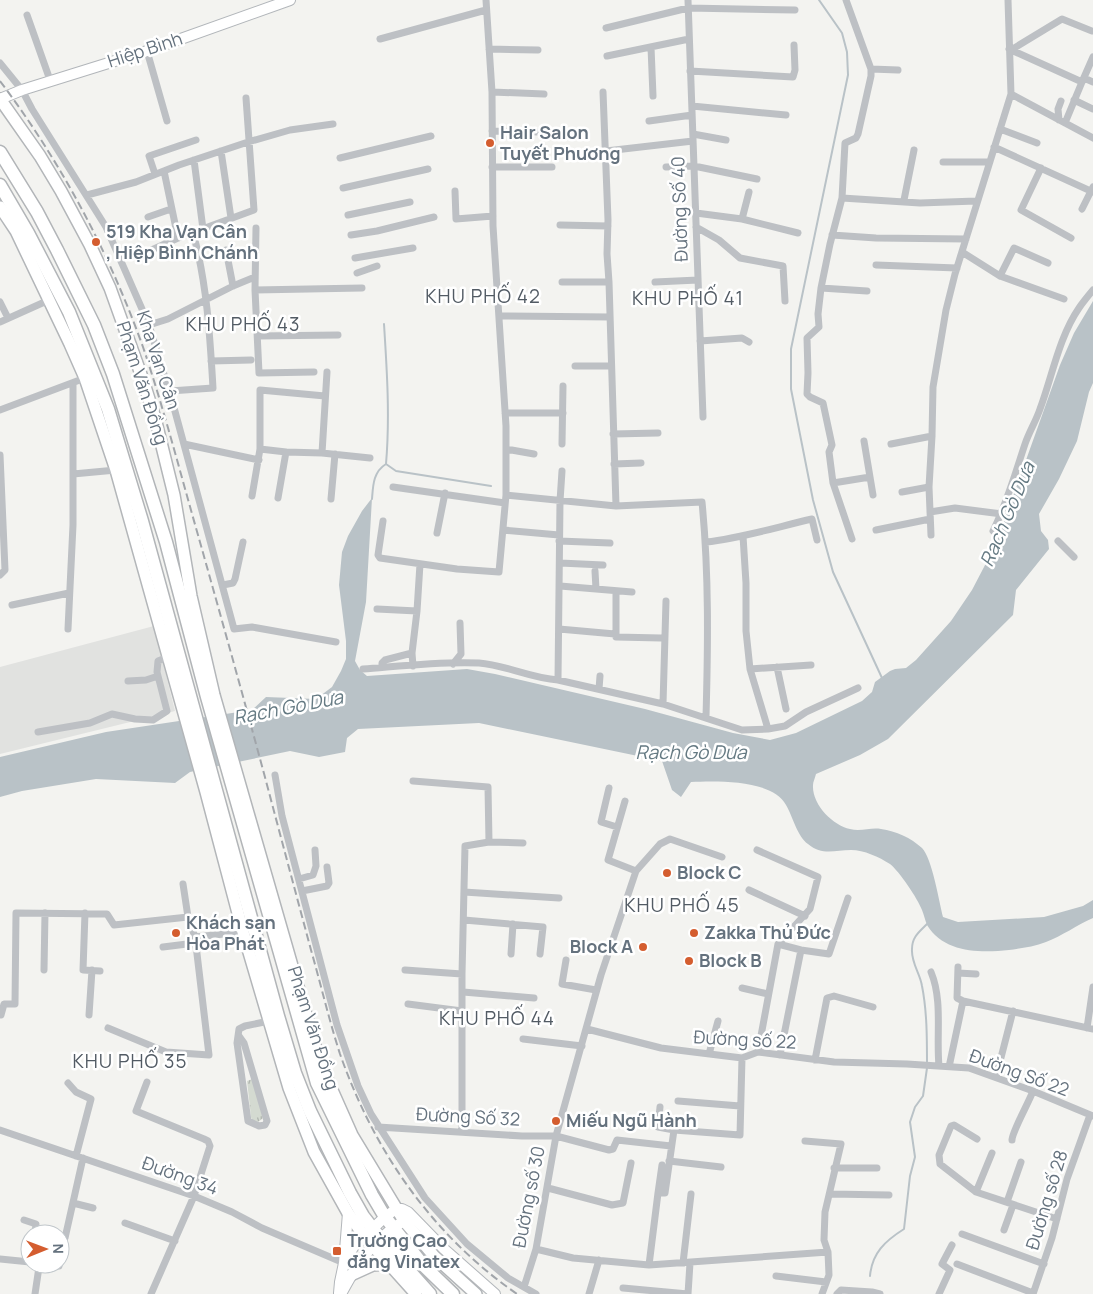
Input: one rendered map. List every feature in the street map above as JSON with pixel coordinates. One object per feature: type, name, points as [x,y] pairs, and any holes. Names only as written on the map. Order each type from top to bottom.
[{"type":"highway","name":"Phạm Văn Đồng","points":[[0,152],[37,212],[57,250],[87,311],[110,366],[148,480],[203,679],[211,696],[317,1082],[372,1195],[385,1217],[423,1265],[453,1294]]},
{"type":"highway","points":[[0,185],[28,233],[69,312],[108,409],[142,521],[186,703],[210,791]]},
{"type":"highway","name":"Phạm Văn Đồng","points":[[210,791],[278,1016],[294,1084],[310,1111],[372,1237],[395,1264],[430,1294]]},
{"type":"main road","name":"Hiệp Bình","points":[[0,99],[50,80],[147,51],[290,0]]},
{"type":"main road","name":"Phạm Văn Đồng","points":[[0,99],[40,156],[61,191],[110,288],[155,418],[174,495],[191,596],[202,643],[211,696]]},
{"type":"main road","points":[[0,207],[16,231],[85,378],[116,470],[168,656],[186,703]]},
{"type":"main road","points":[[202,643],[203,679]]},
{"type":"main road","name":"Phạm Văn Đồng","points":[[236,783],[320,1063],[352,1136],[383,1188],[406,1216],[434,1256],[476,1294]]},
{"type":"main road","name":"Phạm Văn Đồng","points":[[210,791],[243,932],[269,1020],[294,1084],[314,1152],[348,1213],[372,1237]]},
{"type":"main road","points":[[340,1294],[350,1193]]},
{"type":"main road","points":[[344,1263],[354,1246],[393,1228],[406,1216]]},
{"type":"main road","points":[[340,1294],[385,1217],[406,1216],[495,1294]]},
{"type":"main road","name":"Phạm Văn Đồng","points":[[395,1264],[416,1294]]},
{"type":"main road","points":[[351,1276],[373,1265],[395,1264]]},
{"type":"street","points":[[383,521],[378,555],[380,558],[456,569],[499,572],[506,499],[506,449],[493,216],[492,92],[486,0]]},
{"type":"street","name":"Đường Số 40","points":[[688,0],[703,417]]},
{"type":"street","points":[[748,0],[749,9]]},
{"type":"street","points":[[846,0],[871,69],[870,85],[858,134],[856,138],[844,143],[842,198],[820,288],[819,326],[808,338],[807,394],[823,403],[832,445],[828,452],[833,483],[852,539]]},
{"type":"street","points":[[931,535],[928,487],[934,379],[946,310],[956,268],[1011,94],[1008,0]]},
{"type":"street","points":[[771,9],[773,1]]},
{"type":"street","points":[[606,28],[688,8],[795,10]]},
{"type":"street","points":[[380,39],[486,10]]},
{"type":"street","points":[[27,15],[50,80]]},
{"type":"street","points":[[1010,50],[1062,19],[1092,32]]},
{"type":"street","points":[[607,56],[689,39]]},
{"type":"street","points":[[690,71],[793,77],[795,70],[794,45]]},
{"type":"street","points":[[651,47],[654,96]]},
{"type":"street","points":[[489,49],[538,50]]},
{"type":"street","points":[[1010,50],[1083,80],[1093,82]]},
{"type":"street","points":[[147,51],[167,121]]},
{"type":"street","points":[[1062,122],[1093,57]]},
{"type":"street","name":"Kha Vạn Cân","points":[[0,63],[22,90],[106,227],[149,325],[170,391],[234,629],[252,627],[336,642]]},
{"type":"street","points":[[871,69],[898,70]]},
{"type":"street","points":[[492,92],[544,94]]},
{"type":"street","points":[[603,92],[608,226],[606,254],[609,282],[616,506]]},
{"type":"street","points":[[1011,94],[1093,138]]},
{"type":"street","points":[[145,253],[178,238],[254,210],[246,98]]},
{"type":"street","points":[[1074,100],[1093,109]]},
{"type":"street","points":[[1061,101],[1058,109],[1062,122]]},
{"type":"street","points":[[692,106],[786,115]]},
{"type":"street","points":[[649,121],[692,115]]},
{"type":"street","points":[[87,195],[136,182],[248,142],[290,130],[333,124]]},
{"type":"street","points":[[1000,129],[1037,143]]},
{"type":"street","points":[[492,131],[539,132]]},
{"type":"street","points":[[340,158],[431,136]]},
{"type":"street","points":[[606,151],[693,138],[726,140]]},
{"type":"street","points":[[154,174],[148,156],[196,140]]},
{"type":"street","points":[[994,147],[1092,190],[1082,209]]},
{"type":"street","points":[[904,200],[914,150]]},
{"type":"street","points":[[221,151],[231,218]]},
{"type":"street","points":[[194,160],[203,230]]},
{"type":"street","points":[[942,162],[989,162]]},
{"type":"street","points":[[666,167],[694,166],[757,179]]},
{"type":"street","points":[[492,167],[552,167]]},
{"type":"street","points":[[1041,168],[1021,210],[1071,238]]},
{"type":"street","points":[[343,188],[428,169]]},
{"type":"street","points":[[164,171],[178,238]]},
{"type":"street","points":[[455,191],[456,219],[493,216]]},
{"type":"street","points":[[742,219],[749,192]]},
{"type":"street","points":[[842,198],[904,200],[920,203],[976,201]]},
{"type":"street","points":[[348,215],[410,202]]},
{"type":"street","points":[[148,217],[172,209]]},
{"type":"street","points":[[696,213],[742,219],[798,233]]},
{"type":"street","points":[[351,235],[377,231],[434,217]]},
{"type":"street","points":[[560,224],[608,226]]},
{"type":"street","points":[[696,227],[719,240],[740,258],[783,266],[785,301]]},
{"type":"street","points":[[256,228],[255,290],[259,373],[314,372]]},
{"type":"street","points":[[170,391],[213,388],[205,300],[198,253],[192,233]]},
{"type":"street","points":[[832,235],[876,238],[966,239]]},
{"type":"street","points":[[355,258],[413,248]]},
{"type":"street","points":[[1000,276],[1014,248],[1048,263]]},
{"type":"street","points":[[226,250],[233,286]]},
{"type":"street","points":[[962,252],[1000,276],[1064,299]]},
{"type":"street","points":[[876,265],[956,268]]},
{"type":"street","points":[[356,273],[377,266]]},
{"type":"street","points":[[149,325],[168,320],[233,286],[256,277]]},
{"type":"street","points":[[655,282],[698,280]]},
{"type":"street","points":[[562,282],[609,282]]},
{"type":"street","points":[[255,290],[362,288]]},
{"type":"street","points":[[820,288],[867,291]]},
{"type":"street","points":[[993,531],[1014,483],[1026,443],[1070,323],[1078,308],[1093,290]]},
{"type":"street","points":[[0,322],[49,300]]},
{"type":"street","points":[[0,302],[8,318]]},
{"type":"street","points":[[500,316],[610,317]]},
{"type":"street","points":[[258,336],[338,334]]},
{"type":"street","points":[[700,342],[742,338],[749,342]]},
{"type":"street","points":[[211,361],[251,360]]},
{"type":"street","points":[[575,366],[611,366]]},
{"type":"street","points":[[322,453],[327,372]]},
{"type":"street","points":[[0,410],[85,378]]},
{"type":"street","points":[[68,629],[73,525],[73,383]]},
{"type":"street","points":[[562,444],[563,386]]},
{"type":"street","points":[[252,496],[260,449],[260,390],[325,396]]},
{"type":"street","points":[[505,413],[563,414]]},
{"type":"street","points":[[613,434],[658,434]]},
{"type":"street","points":[[891,444],[932,436]]},
{"type":"street","points":[[864,441],[873,494]]},
{"type":"street","points":[[184,444],[259,460]]},
{"type":"street","points":[[260,449],[370,458]]},
{"type":"street","points":[[506,449],[534,454]]},
{"type":"street","points":[[278,498],[286,452]]},
{"type":"street","points":[[331,499],[336,454]]},
{"type":"street","points":[[0,455],[5,570],[0,574]]},
{"type":"street","points":[[614,464],[641,463]]},
{"type":"street","points":[[73,474],[116,470]]},
{"type":"street","points":[[558,680],[559,538],[562,471]]},
{"type":"street","points":[[833,483],[870,477]]},
{"type":"street","points":[[393,487],[506,499],[616,506],[702,502],[706,542],[708,643],[706,717]]},
{"type":"street","points":[[902,492],[928,487]]},
{"type":"street","points":[[437,534],[445,493]]},
{"type":"street","points":[[876,530],[955,508],[1002,514]]},
{"type":"street","points":[[706,542],[794,525],[812,519],[817,540]]},
{"type":"street","points":[[503,530],[610,543]]},
{"type":"street","points":[[743,536],[746,583],[746,631],[750,669],[768,729]]},
{"type":"street","points":[[1058,541],[1074,557]]},
{"type":"street","points":[[223,586],[233,583],[235,580],[243,542]]},
{"type":"street","points":[[560,563],[603,565]]},
{"type":"street","points":[[413,666],[412,653],[420,564]]},
{"type":"street","points":[[595,571],[596,589]]},
{"type":"street","points":[[560,586],[632,592]]},
{"type":"street","points":[[615,634],[616,592]]},
{"type":"street","points":[[12,605],[69,593]]},
{"type":"street","points":[[663,704],[666,601]]},
{"type":"street","points":[[377,609],[417,611]]},
{"type":"street","points":[[453,664],[461,654],[460,624]]},
{"type":"street","points":[[559,630],[615,634],[618,637],[661,638]]},
{"type":"street","points":[[382,668],[382,663],[385,660],[412,653]]},
{"type":"street","points":[[38,732],[90,723],[112,714],[135,719],[154,720],[167,711],[158,676],[158,661],[168,656]]},
{"type":"street","points":[[363,669],[479,663],[499,666],[542,679],[558,680],[663,704],[742,730],[785,726],[806,712],[858,688]]},
{"type":"street","points":[[750,669],[811,665]]},
{"type":"street","points":[[777,667],[786,709]]},
{"type":"street","points":[[128,681],[146,680],[158,676]]},
{"type":"street","points":[[599,689],[600,676]]},
{"type":"street","points":[[275,774],[282,816],[337,1025],[358,1086],[378,1128],[425,1198],[467,1244],[508,1278],[536,1294]]},
{"type":"street","points":[[413,781],[488,786],[488,842]]},
{"type":"street","points":[[610,788],[601,822],[617,827]]},
{"type":"street","points":[[625,801],[608,860],[636,871]]},
{"type":"street","name":"Đường số 30","points":[[524,1287],[536,1249],[556,1136],[587,1029],[596,990],[636,871],[660,844],[670,839],[722,857]]},
{"type":"street","points":[[462,1132],[462,974],[465,846],[488,842],[524,843]]},
{"type":"street","points":[[299,879],[313,875],[315,871],[315,850]]},
{"type":"street","points":[[757,850],[818,878],[810,909],[778,944],[758,1052]]},
{"type":"street","points":[[302,891],[327,886],[329,883],[327,867]]},
{"type":"street","points":[[108,1028],[166,1052],[209,1055],[195,940],[188,917],[183,884]]},
{"type":"street","points":[[749,890],[805,916]]},
{"type":"street","points":[[464,892],[559,898]]},
{"type":"street","points":[[778,944],[826,955],[829,954],[848,898]]},
{"type":"street","points":[[1,1015],[4,1004],[15,1004],[16,912],[107,914],[114,925],[188,917]]},
{"type":"street","points":[[44,970],[45,913]]},
{"type":"street","points":[[85,914],[83,970],[96,970],[89,1015]]},
{"type":"street","points":[[464,920],[543,927],[540,954]]},
{"type":"street","points":[[511,954],[513,924]]},
{"type":"street","points":[[162,947],[243,932]]},
{"type":"street","points":[[780,1055],[801,950]]},
{"type":"street","points":[[566,960],[562,984],[596,990]]},
{"type":"street","points":[[405,970],[462,974]]},
{"type":"street","points":[[976,974],[958,970],[957,998],[963,1001],[1090,1028],[1093,987]]},
{"type":"street","points":[[931,972],[938,995],[937,1066]]},
{"type":"street","points":[[742,988],[768,994]]},
{"type":"street","points":[[463,992],[534,998]]},
{"type":"street","points":[[815,1060],[827,998],[834,996],[873,1007]]},
{"type":"street","points":[[949,1067],[963,1001]]},
{"type":"street","points":[[408,1004],[462,1011]]},
{"type":"street","points":[[996,1077],[1013,1012]]},
{"type":"street","points":[[239,1036],[244,1043],[265,1110],[267,1121],[264,1125],[259,1126],[248,1121],[237,1043],[240,1029],[269,1020]]},
{"type":"street","points":[[709,1054],[718,1021]]},
{"type":"street","name":"Đường số 22","points":[[587,1029],[661,1048],[742,1058],[758,1052],[862,1064],[937,1066]]},
{"type":"street","points":[[523,1039],[582,1046]]},
{"type":"street","points":[[660,1107],[658,1127],[740,1135],[742,1058]]},
{"type":"street","name":"Đường Số 22","points":[[937,1066],[969,1068],[1033,1091],[1091,1115]]},
{"type":"street","points":[[147,1082],[136,1111],[208,1141],[210,1146],[194,1196],[151,1294]]},
{"type":"street","points":[[68,1083],[76,1092],[91,1099],[68,1224]]},
{"type":"street","points":[[1012,1140],[1012,1134],[1033,1091]]},
{"type":"street","points":[[678,1101],[740,1106]]},
{"type":"street","name":"Đường số 28","points":[[1033,1293],[1044,1264],[1067,1179],[1091,1115]]},
{"type":"street","points":[[976,1139],[954,1125],[951,1126],[939,1155],[940,1164],[976,1192],[1057,1219]]},
{"type":"street","name":"Đường Số 32","points":[[378,1128],[522,1136],[556,1136],[609,1150],[613,1149],[617,1140],[671,1146]]},
{"type":"street","name":"Đường 34","points":[[0,1130],[194,1196],[344,1263]]},
{"type":"street","points":[[658,1193],[665,1194],[674,1130]]},
{"type":"street","points":[[805,1141],[841,1144],[825,1212],[824,1240],[828,1252],[829,1276],[822,1294]]},
{"type":"street","points":[[976,1192],[992,1153]]},
{"type":"street","points":[[669,1161],[721,1167]]},
{"type":"street","points":[[1004,1230],[1021,1162]]},
{"type":"street","points":[[548,1188],[612,1205],[623,1203],[631,1163]]},
{"type":"street","points":[[649,1265],[662,1165]]},
{"type":"street","points":[[834,1168],[877,1168]]},
{"type":"street","points":[[623,1288],[688,1294],[686,1263],[691,1194]]},
{"type":"street","points":[[830,1194],[889,1195]]},
{"type":"street","points":[[73,1203],[93,1208]]},
{"type":"street","points":[[24,1220],[36,1224]]},
{"type":"street","points":[[125,1223],[175,1241]]},
{"type":"street","points":[[962,1234],[1044,1264]]},
{"type":"street","points":[[938,1294],[950,1270],[942,1264],[952,1245]]},
{"type":"street","points":[[536,1249],[573,1258],[649,1265],[828,1252]]},
{"type":"street","points":[[0,1259],[20,1260]]},
{"type":"street","points":[[589,1294],[599,1260]]},
{"type":"street","points":[[957,1264],[1033,1293]]},
{"type":"street","points":[[35,1294],[39,1274]]},
{"type":"street","points":[[776,1276],[826,1282]]},
{"type":"street","points":[[837,1294],[841,1290],[880,1294]]},
{"type":"shaded area","points":[[154,626],[175,711],[0,754],[0,667]]},
{"type":"green space","points":[[252,1079],[263,1118],[258,1122],[252,1120],[251,1117],[247,1081]]},
{"type":"water","name":"Rạch Gò Dưa","points":[[1093,301],[1093,383],[1077,441],[1059,479],[1039,514],[1041,531],[1048,540],[1049,549],[1016,590],[1013,615],[888,739],[860,755],[816,774],[813,785],[816,800],[820,807],[831,819],[843,827],[854,830],[877,829],[892,831],[908,838],[922,848],[926,853],[932,870],[943,917],[958,922],[1044,917],[1083,906],[1093,900],[1093,918],[1052,940],[1032,946],[998,951],[975,951],[953,946],[934,934],[927,925],[917,899],[890,864],[876,856],[861,851],[824,851],[813,848],[804,841],[786,805],[769,790],[743,783],[691,782],[681,797],[672,790],[662,761],[479,723],[358,729],[347,738],[345,752],[319,757],[290,751],[190,772],[175,783],[96,779],[22,791],[0,797],[0,757],[106,732],[252,710],[266,697],[316,699],[332,687],[346,659],[346,641],[339,585],[342,552],[348,536],[362,511],[372,498],[366,602],[355,661],[360,670],[367,676],[467,669],[645,709],[733,733],[770,740],[796,733],[862,701],[872,692],[875,682],[890,671],[906,668],[916,660],[951,621],[972,590],[996,544],[1060,365],[1074,333]]},
{"type":"waterway","points":[[819,0],[842,33],[847,52],[848,75],[791,349],[791,389],[813,500],[833,572],[882,678]]},
{"type":"waterway","points":[[372,499],[376,475],[386,464],[388,411],[384,324]]},
{"type":"waterway","points":[[386,464],[396,471],[491,486]]},
{"type":"waterway","points":[[927,924],[919,932],[912,945],[913,959],[924,995],[927,1064]]},
{"type":"waterway","points":[[870,1276],[873,1261],[881,1248],[904,1229],[910,1176],[915,1157],[910,1122],[915,1107],[923,1096],[927,1068]]},
{"type":"railway","points":[[0,81],[43,143],[82,209],[115,277],[143,347],[165,417],[232,658],[332,1028],[354,1090],[370,1124],[409,1188],[458,1245],[486,1271],[517,1294]]},
{"type":"place","name":"Hair Salon Tuyết Phương","points":[[490,143]]},
{"type":"place","name":"519 Kha Vạn Cân , Hiệp Bình Chánh","points":[[96,242]]},
{"type":"place","name":"Block C","points":[[667,873]]},
{"type":"place","name":"Khách sạn Hòa Phát","points":[[176,933]]},
{"type":"place","name":"Zakka Thủ Đức","points":[[694,933]]},
{"type":"place","name":"Block A","points":[[643,947]]},
{"type":"place","name":"Block B","points":[[689,961]]},
{"type":"place","name":"Miếu Ngũ Hành","points":[[556,1121]]},
{"type":"place","name":"Trường Cao đẳng Vinatex","points":[[337,1251]]},
{"type":"district","name":"KHU PHỐ 42","points":[[483,296]]},
{"type":"district","name":"KHU PHỐ 41","points":[[688,298]]},
{"type":"district","name":"KHU PHỐ 43","points":[[243,324]]},
{"type":"district","name":"KHU PHỐ 45","points":[[682,905]]},
{"type":"district","name":"KHU PHỐ 44","points":[[497,1018]]},
{"type":"district","name":"KHU PHỐ 35","points":[[130,1061]]}]
